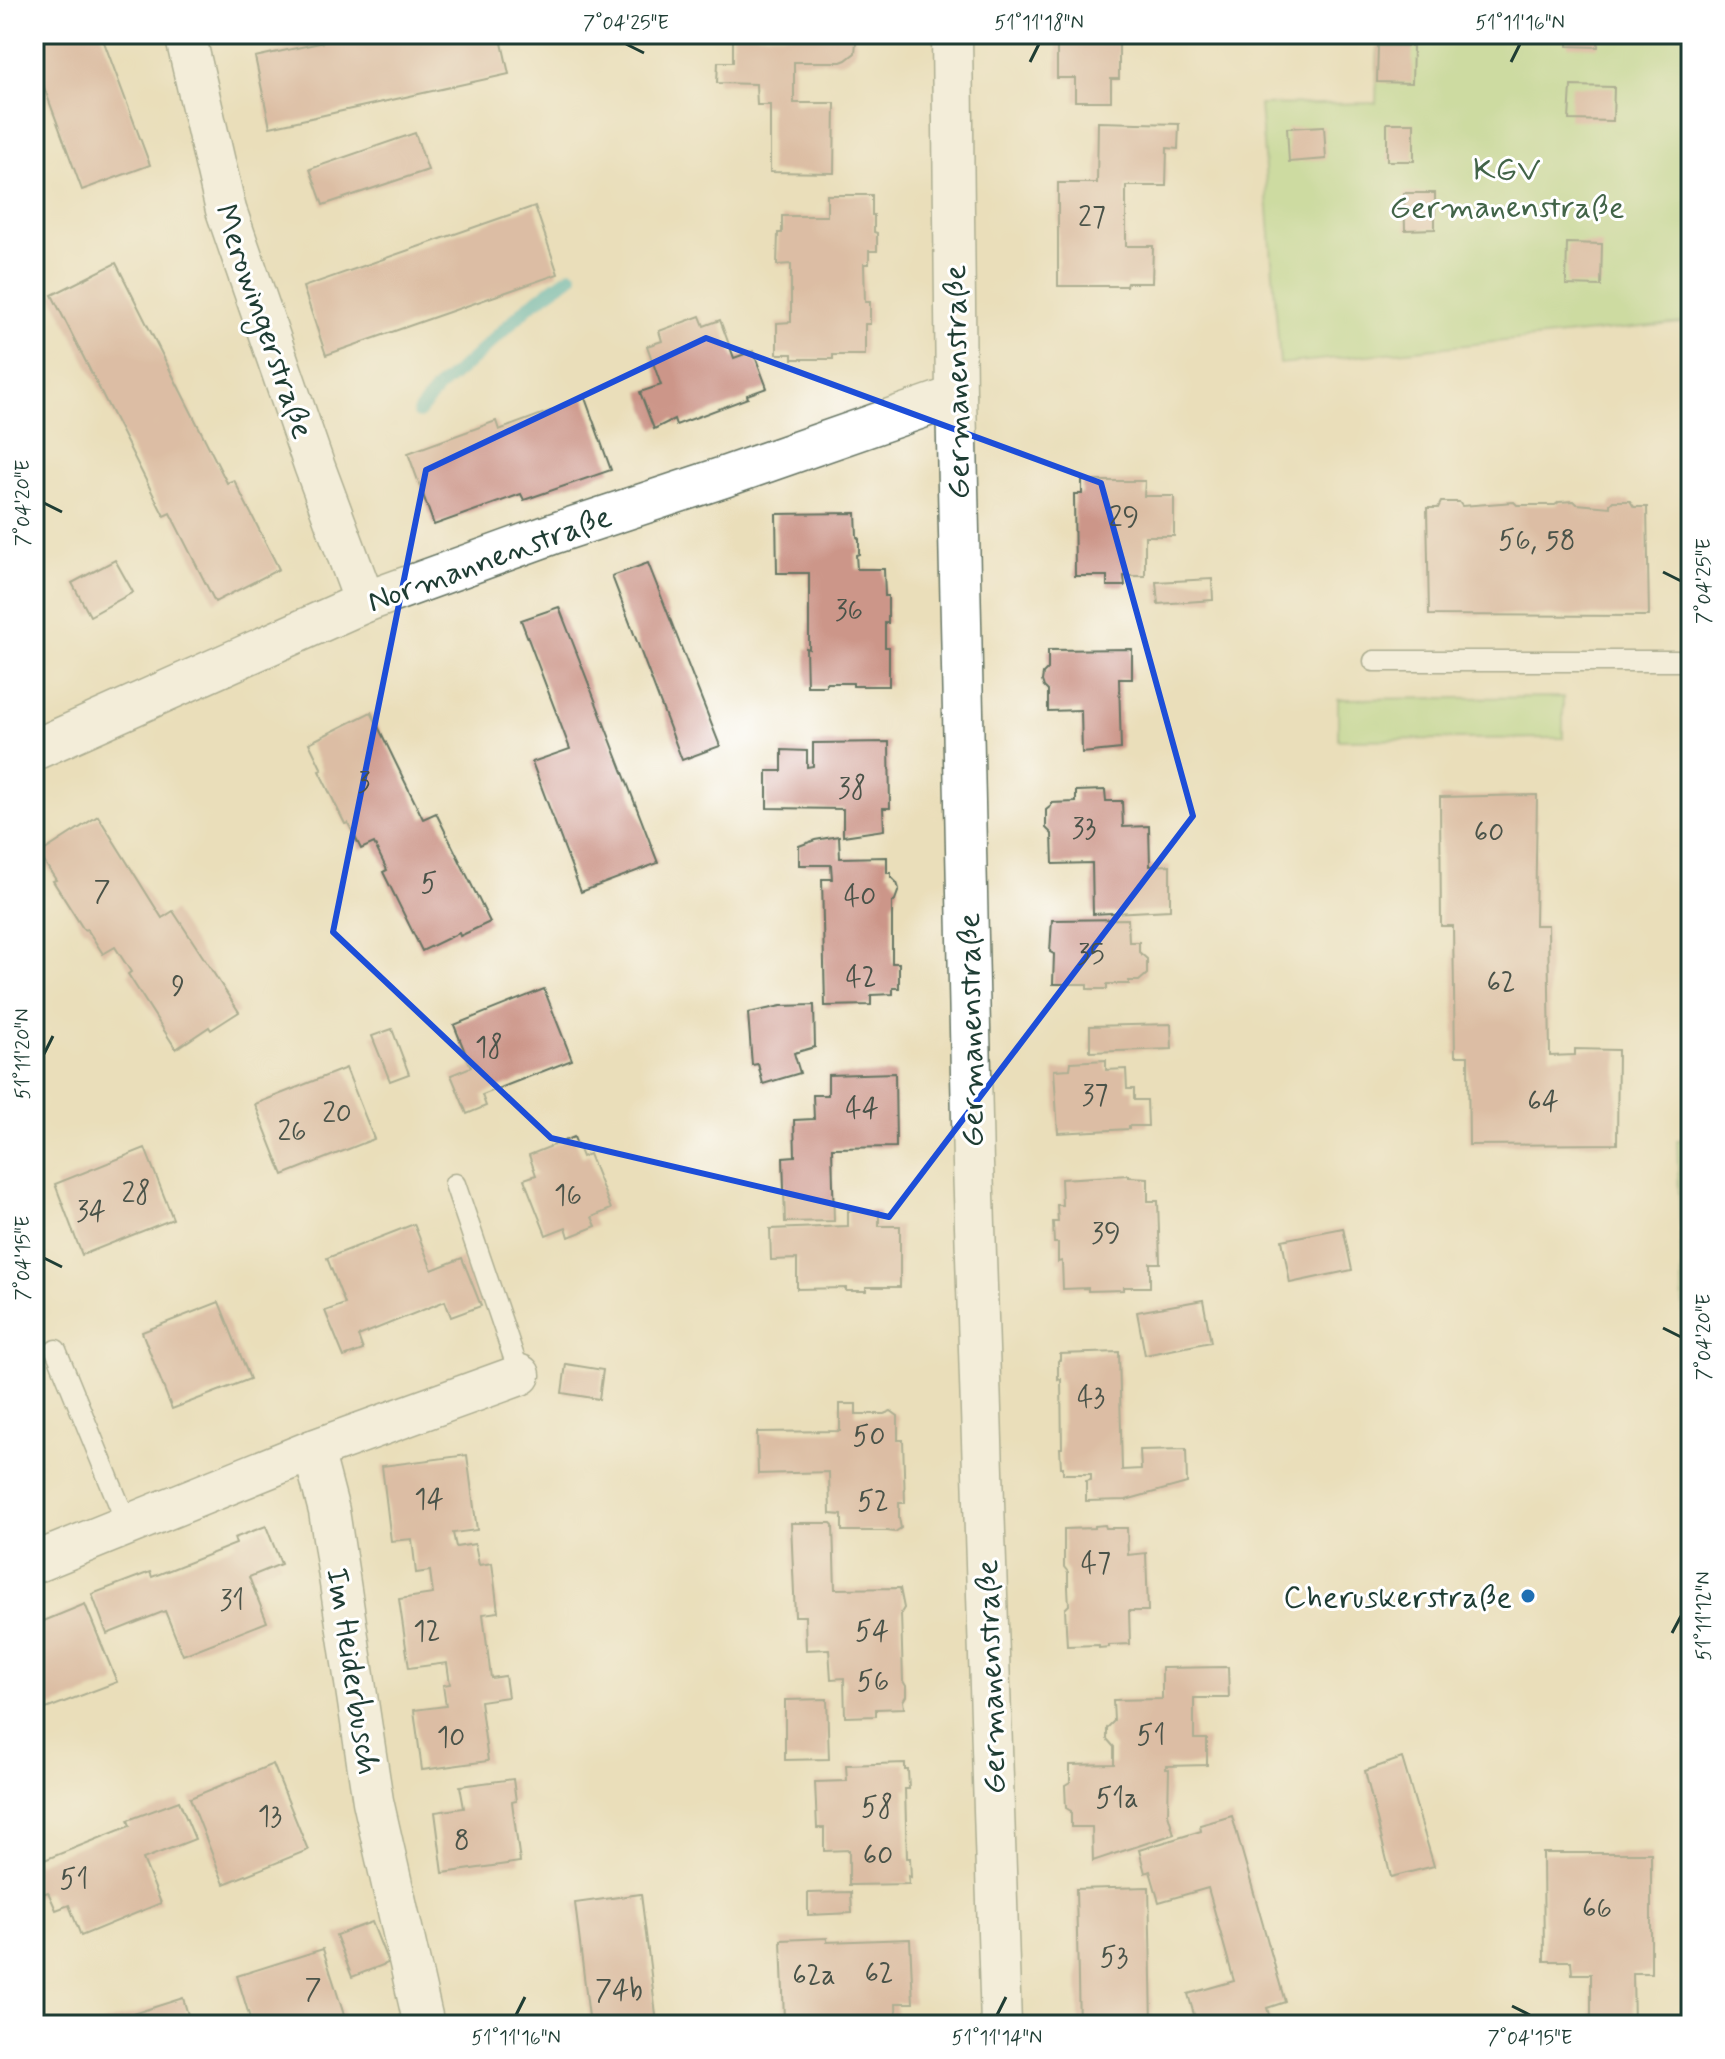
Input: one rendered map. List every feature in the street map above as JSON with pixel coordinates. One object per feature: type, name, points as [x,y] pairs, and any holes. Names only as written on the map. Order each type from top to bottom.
[{"type":"street","name":"Merowingerstraße","points":[[185,34],[226,210],[365,602]]},
{"type":"street","name":"Germanenstraße","points":[[952,34],[956,396],[973,1180],[1001,2025]]},
{"type":"street","name":"Normannenstraße","points":[[34,750],[365,602],[555,533],[956,396]]},
{"type":"street","points":[[34,1563],[313,1450],[520,1375]]},
{"type":"street","name":"Im Heiderbusch","points":[[313,1450],[329,1511],[373,1801],[424,2025]]},
{"type":"lane","points":[[1374,661],[1691,661]]},
{"type":"lane","points":[[455,1184],[520,1375]]},
{"type":"lane","points":[[56,1350],[127,1524]]},
{"type":"highlighted area","points":[[706,338],[1101,483],[1193,816],[889,1217],[551,1138],[333,932],[426,470]]},
{"type":"green space","name":"KGV Germanenstraße","points":[[1378,34],[1691,34],[1691,322],[1280,364],[1260,105],[1376,103]]},
{"type":"green space","points":[[1563,697],[1563,738],[1338,740],[1338,699]]},
{"type":"green space","points":[[1691,1139],[1691,1412],[1684,1331],[1677,1140]]},
{"type":"building","points":[[34,34],[101,34],[150,165],[82,190],[34,60]]},
{"type":"building","points":[[361,34],[500,34],[509,74],[270,127],[255,57]]},
{"type":"building","points":[[733,34],[854,35],[855,53],[846,60],[794,62],[794,103],[835,103],[834,173],[770,172],[770,105],[757,105],[756,84],[717,83],[718,62],[733,62]]},
{"type":"building","points":[[1057,34],[1119,34],[1119,79],[1111,79],[1111,101],[1075,101],[1075,78],[1057,78]]},
{"type":"building","points":[[1568,34],[1599,34],[1598,47],[1568,46]]},
{"type":"building","points":[[1378,46],[1413,46],[1412,83],[1377,82]]},
{"type":"building","points":[[1571,86],[1614,87],[1613,121],[1569,120]]},
{"type":"building","points":[[1098,122],[1179,124],[1178,149],[1167,148],[1166,186],[1126,186],[1126,246],[1153,246],[1152,283],[1058,286],[1058,183],[1097,183]]},
{"type":"building","points":[[1387,123],[1414,123],[1414,161],[1387,161]]},
{"type":"building","points":[[1324,126],[1326,159],[1289,162],[1287,128]]},
{"type":"building","points":[[415,133],[428,170],[323,205],[310,169]]},
{"type":"building","points":[[1404,193],[1435,193],[1435,229],[1405,230]]},
{"type":"building","points":[[827,195],[872,195],[877,251],[869,251],[869,264],[864,264],[865,302],[870,302],[870,324],[865,324],[865,355],[792,359],[792,354],[777,354],[777,323],[791,322],[791,264],[777,265],[778,233],[782,233],[782,216],[827,216]]},
{"type":"building","points":[[535,206],[558,274],[326,355],[303,287]]},
{"type":"building","points":[[1567,243],[1602,244],[1601,286],[1566,285]]},
{"type":"building","points":[[116,263],[227,483],[234,480],[279,569],[215,602],[170,513],[164,516],[52,295]]},
{"type":"building","points":[[700,316],[704,326],[720,320],[734,358],[753,351],[767,388],[676,425],[674,419],[654,429],[640,392],[661,385],[647,346],[662,341],[659,331]]},
{"type":"building","points":[[585,398],[611,470],[524,500],[521,494],[434,525],[408,453],[496,421],[499,430]]},
{"type":"building","points":[[1082,481],[1145,481],[1144,496],[1174,496],[1174,536],[1145,536],[1145,576],[1124,576],[1125,586],[1107,586],[1107,576],[1075,576],[1074,494],[1082,494]]},
{"type":"building","points":[[1574,501],[1577,504],[1610,507],[1613,501],[1630,501],[1634,507],[1647,507],[1649,616],[1429,615],[1427,508],[1438,508],[1441,502],[1459,502],[1462,506],[1514,502],[1517,505],[1555,505]]},
{"type":"building","points":[[856,513],[859,539],[857,569],[884,569],[885,596],[888,596],[885,647],[889,647],[889,686],[826,683],[826,686],[807,686],[809,573],[777,573],[776,514]]},
{"type":"building","points":[[115,560],[133,592],[90,616],[72,583]]},
{"type":"building","points":[[648,563],[720,746],[682,760],[612,576]]},
{"type":"building","points":[[1212,579],[1213,600],[1158,604],[1156,582]]},
{"type":"building","points":[[559,607],[658,863],[581,892],[532,762],[570,749],[521,620]]},
{"type":"building","points":[[1132,649],[1132,679],[1119,679],[1121,749],[1082,753],[1081,710],[1048,711],[1048,691],[1042,681],[1048,669],[1048,650]]},
{"type":"building","points":[[371,712],[423,819],[436,813],[490,922],[422,951],[383,872],[387,870],[374,843],[361,849],[319,771],[322,770],[309,743]]},
{"type":"building","points":[[889,742],[890,808],[883,808],[884,830],[843,836],[843,809],[767,808],[767,771],[782,771],[782,750],[807,751],[807,767],[813,766],[813,743]]},
{"type":"building","points":[[1105,790],[1106,801],[1122,801],[1123,827],[1149,826],[1150,866],[1170,865],[1170,910],[1093,914],[1092,863],[1053,864],[1052,834],[1046,828],[1046,810],[1051,803],[1076,802],[1076,791]]},
{"type":"building","points":[[1537,795],[1535,925],[1548,925],[1550,1056],[1575,1055],[1575,1049],[1618,1050],[1617,1144],[1469,1145],[1468,1056],[1455,1056],[1453,926],[1441,926],[1440,797]]},
{"type":"building","points":[[98,816],[162,918],[173,911],[239,1012],[176,1049],[128,974],[131,972],[115,947],[103,954],[87,929],[84,930],[39,854]]},
{"type":"building","points":[[839,836],[840,858],[887,857],[887,873],[891,873],[899,889],[892,903],[892,963],[899,963],[899,988],[893,988],[893,994],[871,995],[871,1005],[825,1006],[822,879],[832,879],[831,865],[799,865],[799,846]]},
{"type":"building","points":[[1128,919],[1129,942],[1139,942],[1139,952],[1147,959],[1147,974],[1139,981],[1107,984],[1107,989],[1087,989],[1087,984],[1053,984],[1054,954],[1050,952],[1052,920]]},
{"type":"building","points":[[544,989],[572,1060],[482,1095],[486,1106],[467,1114],[451,1075],[471,1067],[454,1025]]},
{"type":"building","points":[[814,1005],[815,1047],[794,1053],[800,1073],[763,1084],[758,1064],[752,1065],[748,1013],[781,1006]]},
{"type":"building","points":[[1171,1024],[1172,1049],[1090,1052],[1090,1026]]},
{"type":"building","points":[[392,1029],[409,1074],[390,1081],[372,1036]]},
{"type":"building","points":[[1106,1060],[1106,1070],[1126,1069],[1127,1089],[1134,1089],[1134,1100],[1147,1100],[1148,1126],[1058,1133],[1054,1070],[1070,1069],[1071,1062]]},
{"type":"building","points":[[346,1068],[374,1139],[283,1175],[255,1104]]},
{"type":"building","points":[[895,1073],[896,1147],[832,1148],[834,1221],[785,1222],[783,1157],[795,1156],[794,1120],[814,1119],[813,1095],[828,1095],[828,1075]]},
{"type":"building","points":[[574,1137],[582,1157],[589,1154],[611,1209],[592,1217],[596,1226],[569,1237],[566,1227],[546,1235],[524,1179],[536,1175],[529,1155]]},
{"type":"building","points":[[145,1148],[173,1219],[82,1255],[55,1184]]},
{"type":"building","points":[[1129,1175],[1148,1178],[1148,1201],[1158,1201],[1160,1263],[1150,1263],[1150,1287],[1088,1291],[1088,1288],[1063,1289],[1062,1261],[1058,1262],[1053,1222],[1058,1222],[1057,1205],[1062,1205],[1061,1179]]},
{"type":"building","points":[[848,1211],[879,1211],[879,1226],[900,1226],[900,1287],[866,1287],[866,1291],[846,1291],[846,1288],[797,1289],[797,1259],[771,1260],[770,1229],[848,1226]]},
{"type":"building","points":[[414,1224],[432,1270],[462,1258],[481,1306],[451,1317],[445,1301],[358,1336],[363,1350],[344,1357],[325,1311],[345,1304],[327,1258]]},
{"type":"building","points":[[1343,1228],[1352,1270],[1290,1283],[1282,1240]]},
{"type":"building","points":[[1203,1300],[1211,1342],[1145,1355],[1137,1312]]},
{"type":"building","points":[[219,1302],[250,1379],[172,1409],[142,1332]]},
{"type":"building","points":[[1119,1352],[1122,1470],[1141,1469],[1140,1450],[1186,1449],[1187,1483],[1126,1500],[1086,1501],[1086,1481],[1091,1480],[1091,1474],[1063,1474],[1061,1467],[1061,1379],[1058,1380],[1058,1361],[1060,1354]]},
{"type":"building","points":[[566,1364],[603,1370],[599,1399],[562,1393]]},
{"type":"building","points":[[840,1404],[856,1404],[856,1414],[891,1411],[898,1416],[898,1440],[903,1440],[905,1503],[899,1503],[901,1528],[895,1532],[842,1531],[842,1515],[830,1514],[829,1472],[758,1474],[757,1432],[840,1431]]},
{"type":"building","points":[[467,1455],[477,1530],[453,1533],[456,1547],[475,1544],[479,1565],[492,1563],[498,1612],[483,1614],[491,1678],[505,1676],[508,1697],[480,1701],[488,1761],[422,1770],[414,1710],[446,1706],[443,1685],[450,1684],[447,1663],[409,1668],[399,1599],[433,1594],[430,1571],[416,1573],[412,1539],[391,1541],[382,1466]]},
{"type":"building","points":[[791,1523],[833,1525],[835,1589],[900,1588],[904,1608],[901,1613],[903,1681],[906,1686],[904,1708],[876,1709],[876,1716],[845,1717],[844,1678],[831,1679],[829,1649],[806,1650],[805,1616],[795,1616]]},
{"type":"building","points":[[1105,1525],[1106,1528],[1127,1528],[1128,1555],[1146,1553],[1148,1611],[1129,1611],[1130,1644],[1099,1648],[1099,1645],[1067,1646],[1065,1609],[1069,1605],[1068,1572],[1064,1567],[1064,1529]]},
{"type":"building","points":[[266,1526],[281,1564],[249,1577],[267,1622],[183,1655],[165,1611],[107,1634],[92,1594],[150,1572],[152,1577],[236,1544],[234,1538]]},
{"type":"building","points":[[85,1604],[117,1682],[38,1712],[34,1701],[34,1625]]},
{"type":"building","points":[[1228,1667],[1229,1698],[1194,1698],[1194,1739],[1207,1739],[1207,1765],[1166,1766],[1169,1769],[1168,1814],[1174,1834],[1093,1861],[1092,1827],[1071,1827],[1065,1785],[1070,1782],[1070,1765],[1114,1764],[1114,1747],[1107,1739],[1107,1728],[1114,1721],[1113,1700],[1162,1699],[1162,1668]]},
{"type":"building","points":[[827,1699],[829,1759],[785,1760],[785,1700]]},
{"type":"building","points":[[1402,1758],[1434,1866],[1391,1877],[1365,1771]]},
{"type":"building","points":[[905,1763],[909,1789],[905,1789],[909,1884],[849,1885],[849,1850],[824,1851],[824,1828],[817,1828],[815,1782],[847,1781],[846,1765]]},
{"type":"building","points":[[273,1764],[308,1850],[224,1884],[190,1798]]},
{"type":"building","points":[[513,1779],[516,1801],[512,1802],[520,1862],[443,1873],[435,1812],[464,1808],[460,1786]]},
{"type":"building","points":[[179,1801],[195,1839],[143,1859],[161,1903],[81,1936],[69,1905],[56,1910],[48,1892],[34,1897],[34,1856],[37,1863],[130,1826],[128,1820]]},
{"type":"building","points":[[1232,1816],[1285,2002],[1267,2008],[1272,2025],[1215,2025],[1215,2022],[1197,2025],[1188,1994],[1234,1981],[1208,1888],[1159,1902],[1150,1871],[1145,1873],[1139,1850],[1201,1831],[1200,1825]]},
{"type":"building","points":[[1543,1853],[1651,1853],[1651,1973],[1633,1973],[1634,2024],[1591,2024],[1591,1974],[1572,1974],[1571,1961],[1544,1961]]},
{"type":"building","points":[[1149,1887],[1152,2023],[1079,2025],[1076,1889]]},
{"type":"building","points":[[851,1892],[852,1913],[808,1915],[808,1893]]},
{"type":"building","points":[[641,1894],[657,2023],[590,2025],[575,1903]]},
{"type":"building","points":[[372,1922],[388,1963],[352,1977],[336,1935]]},
{"type":"building","points":[[827,1938],[827,1942],[910,1939],[913,2003],[896,2003],[897,2025],[849,2025],[848,2016],[784,2019],[781,1940]]},
{"type":"building","points":[[323,1949],[344,2015],[312,2025],[252,2025],[237,1976]]},
{"type":"building","points":[[183,1998],[191,2025],[101,2025],[101,2024]]},
{"type":"waterway","points":[[34,241],[34,279]]},
{"type":"waterway","points":[[419,412],[437,389],[530,305],[571,276]]},
{"type":"place","name":"Cheruskerstraße","points":[[1528,1596]]}]
